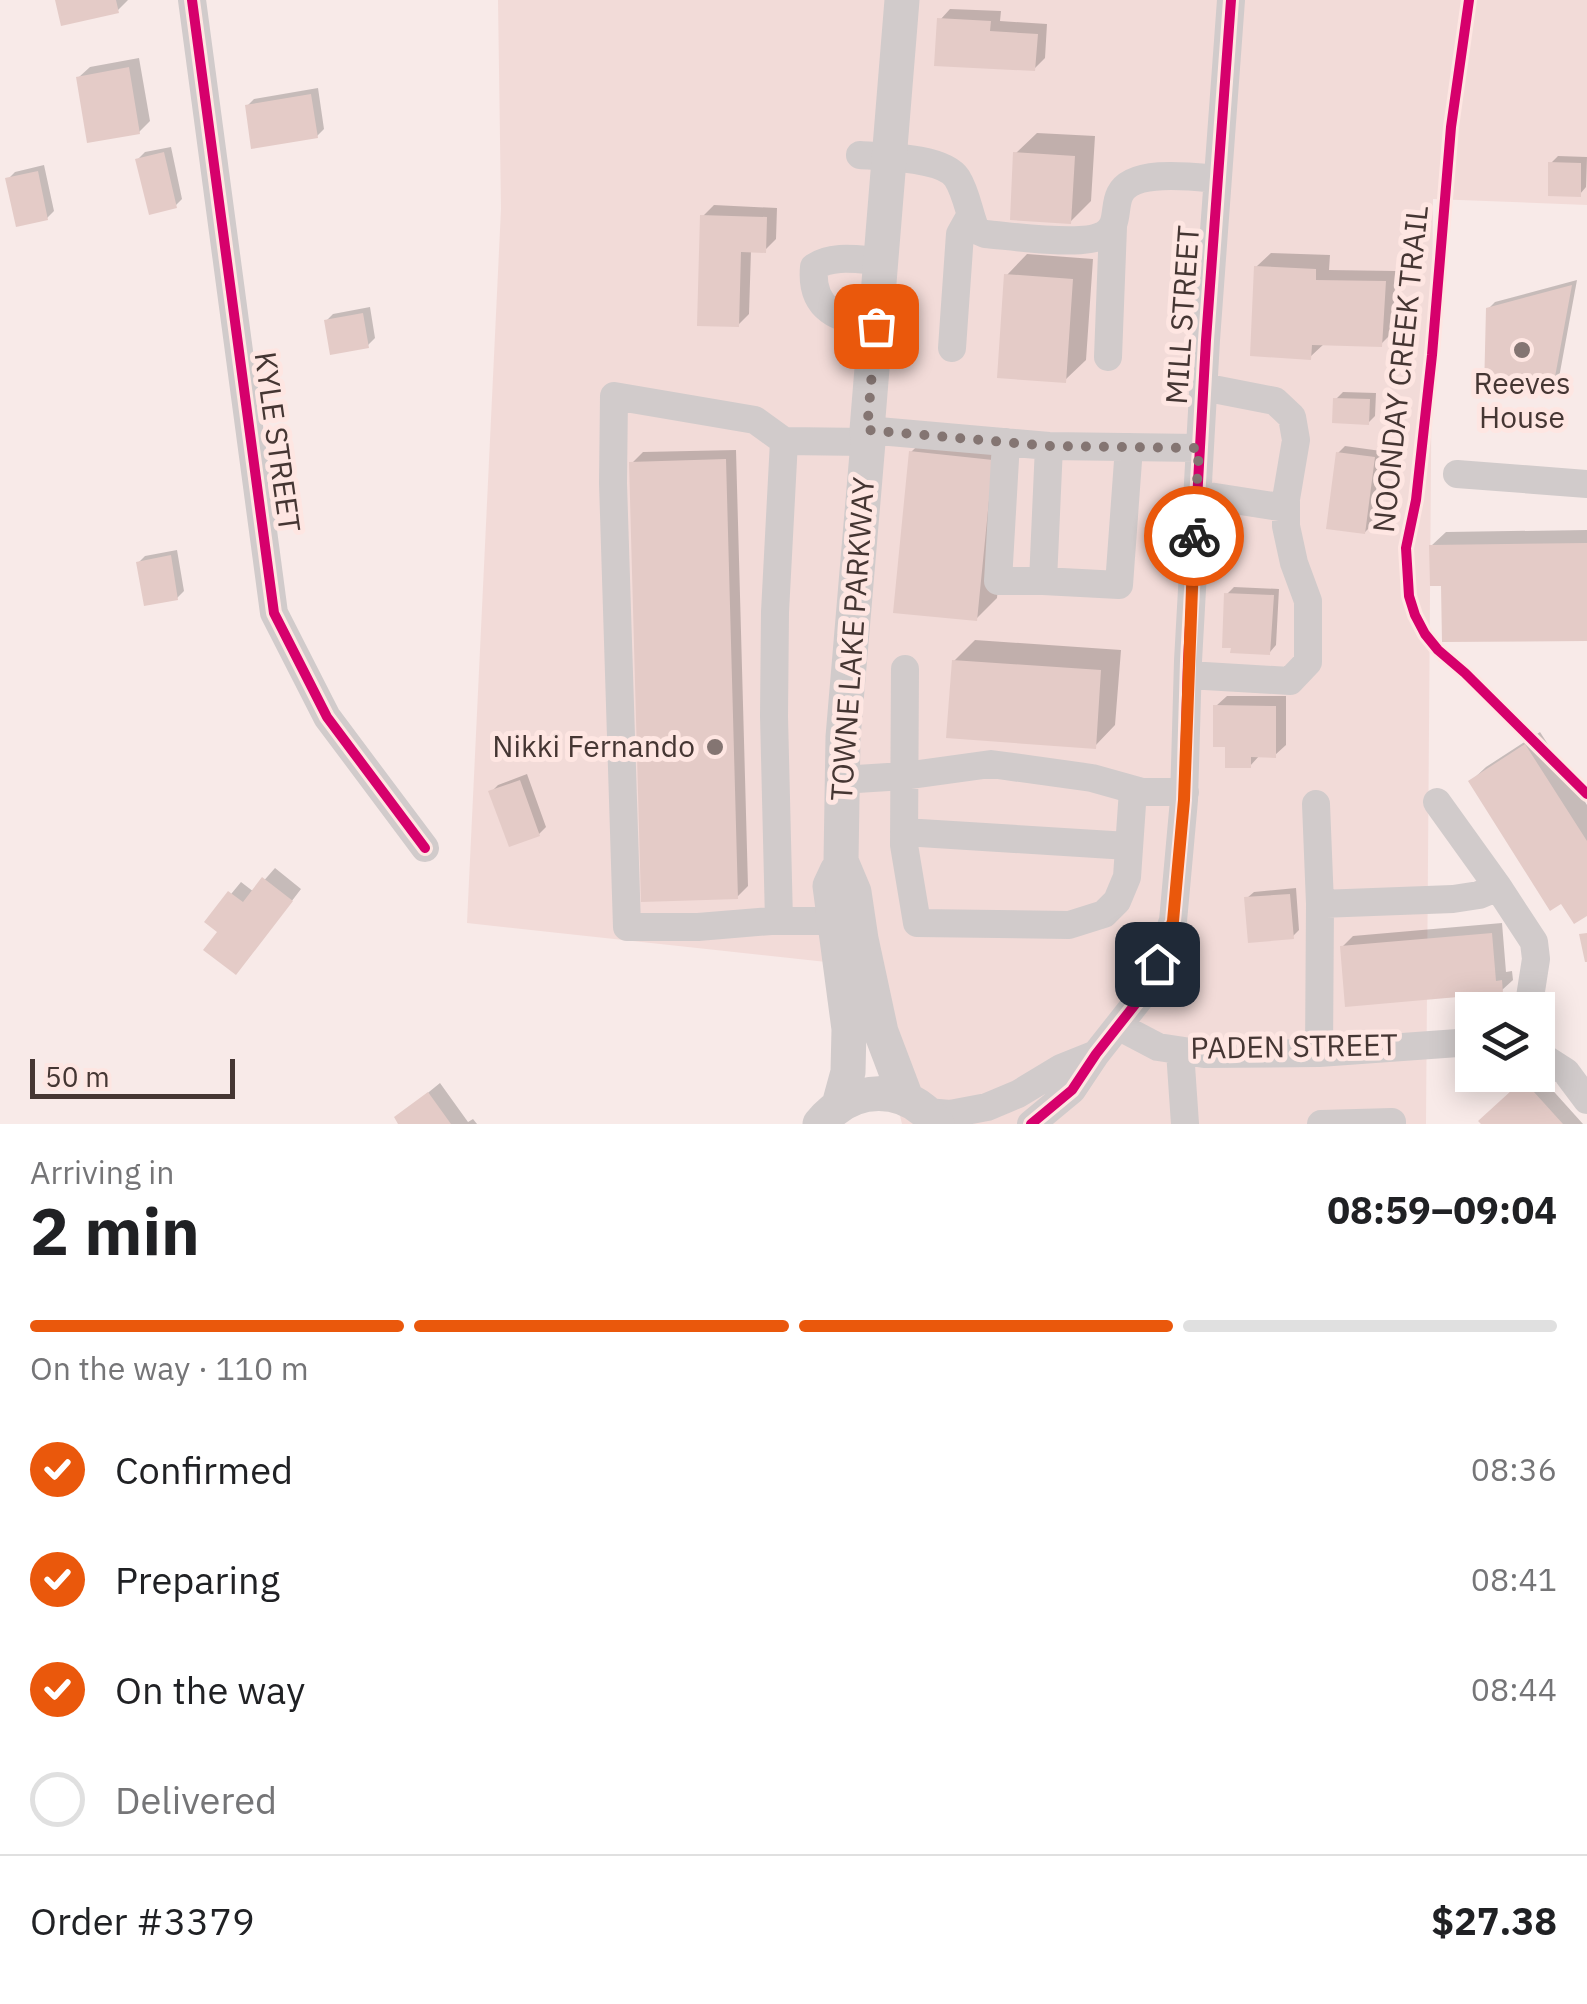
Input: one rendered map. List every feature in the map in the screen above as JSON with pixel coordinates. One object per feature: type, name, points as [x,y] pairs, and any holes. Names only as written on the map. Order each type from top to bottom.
[{"type":"main road","name":"TOWNE LAKE PARKWAY","points":[[902,0],[874,156],[882,262],[844,717],[841,860],[854,892],[881,1032],[923,1111]]},
{"type":"main road","name":"TOWNE LAKE PARKWAY","points":[[829,1115],[848,1072],[849,1029],[830,886],[841,860]]},
{"type":"main road","points":[[829,1115],[859,1096],[882,1093],[923,1111]]},
{"type":"street","name":"KYLE STREET","points":[[192,0],[274,613],[327,718],[425,848]]},
{"type":"street","name":"MILL STREET","points":[[1031,1124],[1072,1090],[1148,988],[1173,921],[1185,792],[1196,494],[1231,0]]},
{"type":"street","points":[[874,156],[944,166],[964,190],[976,230],[986,234],[1083,240],[1104,235],[1113,227]]},
{"type":"street","points":[[1108,357],[1113,227],[1120,193],[1141,178],[1217,179]]},
{"type":"street","points":[[952,348],[960,234],[970,216]]},
{"type":"street","points":[[876,326],[853,322],[825,308],[812,285],[814,267],[824,261],[882,262]]},
{"type":"street","points":[[1188,675],[1290,681],[1308,662],[1308,601],[1286,526],[1296,440],[1292,417],[1274,401],[1203,386]]},
{"type":"street","points":[[834,920],[626,927],[614,396],[755,420],[784,441],[868,436],[1049,446],[1199,448]]},
{"type":"street","points":[[779,920],[775,612],[784,441]]},
{"type":"street","points":[[1006,442],[998,580],[1119,584],[1129,447]]},
{"type":"street","points":[[1043,581],[1049,446]]},
{"type":"street","points":[[1456,474],[1587,484]]},
{"type":"street","points":[[1196,494],[1286,508]]},
{"type":"street","points":[[904,669],[904,832],[917,923],[1069,925],[1104,914],[1116,901],[1126,877],[1133,790]]},
{"type":"street","points":[[841,780],[991,764],[1092,778],[1142,792],[1185,792]]},
{"type":"street","points":[[1438,802],[1534,942],[1536,959],[1531,992]]},
{"type":"street","points":[[1316,804],[1319,1053]]},
{"type":"street","points":[[904,832],[1128,846]]},
{"type":"street","points":[[1320,904],[1453,899],[1480,895],[1498,887]]},
{"type":"street","name":"PADEN STREET","points":[[1120,1027],[1158,1047],[1204,1054],[1319,1053],[1455,1043]]},
{"type":"street","points":[[1180,1051],[1185,1124]]},
{"type":"street","name":"MILL STREET","points":[[923,1111],[950,1114],[988,1107],[1096,1054]]},
{"type":"street","points":[[1555,1065],[1566,1072],[1587,1100]]},
{"type":"street","points":[[1321,1124],[1392,1124]]},
{"type":"shaded area","points":[[498,0],[1587,0],[1587,205],[1433,199],[1426,1124],[902,1124],[863,966],[467,923],[501,209]]},
{"type":"building","points":[[55,0],[116,0],[119,13],[61,26]]},
{"type":"building","points":[[937,18],[991,21],[990,31],[1038,34],[1035,71],[934,66]]},
{"type":"building","points":[[129,67],[140,134],[87,143],[76,77]]},
{"type":"building","points":[[311,94],[318,138],[251,149],[245,105]]},
{"type":"building","points":[[164,152],[177,208],[149,215],[135,159]]},
{"type":"building","points":[[1013,152],[1075,156],[1071,224],[1010,220]]},
{"type":"building","points":[[1548,162],[1581,163],[1581,197],[1548,196]]},
{"type":"building","points":[[38,171],[48,220],[16,227],[5,178]]},
{"type":"building","points":[[700,215],[767,217],[766,253],[741,252],[739,327],[697,326]]},
{"type":"building","points":[[1254,266],[1316,269],[1316,280],[1386,281],[1382,347],[1312,345],[1311,360],[1250,356]]},
{"type":"building","points":[[1004,274],[1073,279],[1066,383],[997,378]]},
{"type":"building","name":"Reeves House","points":[[1572,285],[1552,393],[1484,391],[1486,308]]},
{"type":"building","points":[[363,313],[369,348],[330,355],[324,320]]},
{"type":"building","points":[[1333,398],[1370,399],[1369,425],[1332,423]]},
{"type":"building","points":[[909,451],[993,460],[977,621],[893,613]]},
{"type":"building","points":[[1336,452],[1375,457],[1365,534],[1326,529]]},
{"type":"building","points":[[726,459],[738,899],[641,902],[629,462]]},
{"type":"building","points":[[1587,543],[1587,641],[1442,642],[1441,586],[1430,586],[1429,545]]},
{"type":"building","points":[[171,555],[178,600],[144,606],[136,562]]},
{"type":"building","points":[[1224,593],[1274,595],[1270,655],[1230,653],[1231,648],[1222,648]]},
{"type":"building","points":[[952,660],[1101,670],[1096,749],[946,738]]},
{"type":"building","points":[[1213,705],[1276,706],[1276,758],[1251,757],[1251,768],[1225,768],[1225,747],[1213,747]]},
{"type":"building","points":[[1525,744],[1587,841],[1587,916],[1574,924],[1561,904],[1550,911],[1468,781]]},
{"type":"building","points":[[520,780],[540,836],[509,847],[488,791]]},
{"type":"building","points":[[262,877],[293,901],[236,975],[203,950],[217,932],[204,922],[228,891],[243,902]]},
{"type":"building","points":[[1290,894],[1294,939],[1248,943],[1244,897]]},
{"type":"building","points":[[1492,933],[1496,981],[1502,980],[1503,992],[1455,992],[1455,997],[1345,1007],[1340,946]]},
{"type":"building","points":[[1587,933],[1587,962],[1585,962],[1579,934]]},
{"type":"building","points":[[428,1092],[451,1124],[398,1124],[394,1117]]},
{"type":"building","points":[[1510,1092],[1534,1092],[1563,1124],[1481,1124],[1478,1121]]},
{"type":"cycle path","points":[[192,0],[274,613],[327,717],[425,848]]},
{"type":"cycle path","points":[[1031,1124],[1072,1090],[1148,988],[1173,921],[1184,800],[1206,340],[1231,0]]},
{"type":"cycle path","name":"NOONDAY CREEK TRAIL","points":[[1469,0],[1451,127],[1416,500],[1406,548],[1409,596],[1425,634],[1438,650],[1587,794]]},
{"type":"way so far","points":[[876,326],[867,430],[1049,446],[1199,448],[1194,536]]},
{"type":"place","name":"Reeves House","points":[[1522,350]]},
{"type":"place","name":"Nikki Fernando","points":[[715,747]]},
{"type":"route","points":[[1157,964],[1173,921],[1184,800],[1194,536]]}]
